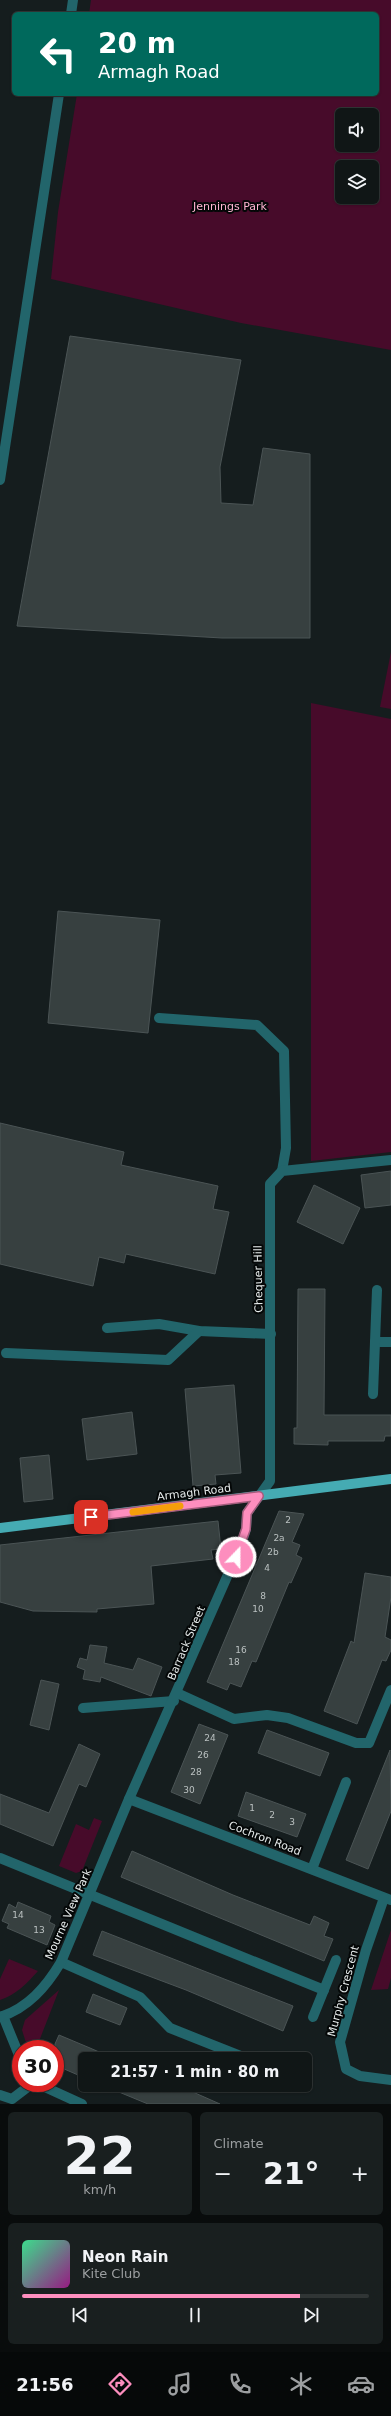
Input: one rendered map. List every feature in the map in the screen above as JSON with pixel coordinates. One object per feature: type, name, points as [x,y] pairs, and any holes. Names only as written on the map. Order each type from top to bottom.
[{"type":"main road","name":"Armagh Road","points":[[0,1528],[391,1479]]},
{"type":"street","points":[[71,12],[73,0]]},
{"type":"street","points":[[0,480],[59,96]]},
{"type":"street","points":[[159,1018],[257,1025],[284,1050],[286,1148],[282,1171],[391,1160]]},
{"type":"street","name":"Chequer Hill","points":[[259,1496],[270,1481],[270,1184],[282,1171]]},
{"type":"street","points":[[373,1394],[377,1290]]},
{"type":"street","points":[[107,1328],[159,1324],[199,1331],[271,1334]]},
{"type":"street","points":[[6,1353],[168,1360],[199,1331]]},
{"type":"street","points":[[375,1342],[391,1342]]},
{"type":"street","name":"Barrack Street","points":[[129,1799],[176,1697],[241,1545],[246,1529],[247,1513],[259,1496]]},
{"type":"street","points":[[83,1708],[176,1697],[234,1719],[267,1715],[288,1718],[356,1743],[370,1743],[391,1690]]},
{"type":"street","points":[[312,1869],[346,1782]]},
{"type":"street","name":"Cochron Road","points":[[129,1799],[312,1869],[387,1900]]},
{"type":"street","name":"Mourne View Park","points":[[12,2041],[1,2017],[32,2000],[47,1985],[61,1962],[90,1896],[129,1799]]},
{"type":"street","points":[[0,1858],[90,1896],[324,1990]]},
{"type":"street","name":"Murphy Crescent","points":[[387,1900],[366,1950],[340,2042],[346,2069],[360,2076],[391,2080]]},
{"type":"street","points":[[312,2017],[336,1960]]},
{"type":"street","points":[[61,1962],[140,1997],[170,2028],[230,2052]]},
{"type":"street","points":[[0,2095],[12,2099],[22,2092]]},
{"type":"street","points":[[55,2092],[82,2104]]},
{"type":"green space","name":"Jennings Park","points":[[91,0],[391,0],[391,350],[241,323],[51,279],[58,212],[77,96],[379,96],[379,12],[89,12]]},
{"type":"green space","points":[[391,652],[391,709],[380,707]]},
{"type":"green space","points":[[311,703],[391,719],[391,1152],[311,1161]]},
{"type":"green space","points":[[94,1818],[102,1821],[82,1871],[76,1873],[59,1866],[76,1824],[89,1830]]},
{"type":"green space","points":[[391,1930],[391,1978],[388,1989],[371,1990]]},
{"type":"green space","points":[[9,1959],[38,1971],[16,1992],[0,2000],[0,1979]]},
{"type":"green space","points":[[59,1990],[40,2040],[25,2040],[22,2030],[25,2020]]},
{"type":"building","points":[[70,336],[241,360],[220,467],[221,503],[253,505],[263,448],[310,454],[310,638],[222,638],[17,626]]},
{"type":"building","points":[[58,911],[160,920],[148,1033],[48,1023]]},
{"type":"building","points":[[0,1123],[124,1152],[121,1165],[218,1186],[213,1209],[229,1212],[215,1274],[126,1254],[124,1263],[99,1257],[93,1286],[0,1264]]},
{"type":"building","points":[[391,1171],[391,1205],[365,1208],[361,1175]]},
{"type":"building","points":[[314,1185],[360,1208],[343,1244],[297,1222]]},
{"type":"building","points":[[298,1289],[325,1289],[324,1415],[391,1415],[391,1436],[385,1436],[384,1441],[328,1441],[328,1445],[294,1444],[294,1428],[297,1428]]},
{"type":"building","points":[[234,1385],[241,1473],[215,1475],[216,1484],[193,1486],[185,1389]]},
{"type":"building","points":[[132,1412],[137,1454],[87,1460],[82,1419]]},
{"type":"building","points":[[49,1455],[53,1499],[24,1502],[20,1458]]},
{"type":"building","points":[[279,1511],[304,1514],[292,1542],[300,1545],[296,1555],[302,1558],[291,1583],[289,1582],[256,1662],[252,1661],[241,1687],[230,1683],[227,1690],[207,1682]]},
{"type":"building","points":[[218,1521],[221,1549],[211,1550],[213,1559],[151,1566],[154,1604],[97,1609],[97,1612],[33,1611],[0,1602],[0,1545]]},
{"type":"building","points":[[365,1573],[391,1577],[391,1597],[385,1637],[391,1640],[391,1650],[386,1661],[382,1660],[357,1724],[324,1711],[351,1641],[354,1643]]},
{"type":"building","points":[[90,1645],[107,1647],[104,1663],[133,1670],[138,1658],[162,1667],[151,1696],[101,1677],[100,1682],[83,1679],[85,1670],[77,1667],[80,1658],[87,1660]]},
{"type":"building","points":[[41,1680],[59,1684],[49,1730],[30,1725]]},
{"type":"building","points":[[199,1724],[228,1735],[200,1804],[171,1792]]},
{"type":"building","points":[[267,1730],[329,1753],[320,1776],[258,1753]]},
{"type":"building","points":[[79,1744],[100,1754],[86,1787],[79,1784],[53,1846],[0,1824],[0,1794],[49,1813]]},
{"type":"building","points":[[390,1750],[391,1811],[368,1869],[346,1860]]},
{"type":"building","points":[[246,1792],[306,1814],[297,1837],[238,1816]]},
{"type":"building","points":[[132,1851],[233,1895],[310,1925],[314,1916],[329,1923],[324,1936],[333,1939],[324,1961],[121,1877]]},
{"type":"building","points":[[18,1902],[51,1916],[49,1922],[55,1925],[47,1945],[7,1928],[9,1924],[2,1921],[9,1904],[16,1908]]},
{"type":"building","points":[[102,1931],[293,2006],[283,2031],[186,1990],[93,1955]]},
{"type":"building","points":[[93,1994],[127,2008],[120,2025],[86,2012]]},
{"type":"building","points":[[59,2035],[99,2052],[78,2052],[78,2075],[64,2069],[64,2040],[57,2040]]},
{"type":"building","points":[[119,2092],[193,2092],[220,2104],[148,2104]]},
{"type":"slow traffic","points":[[133,1512],[180,1506]]},
{"type":"route","points":[[91,1517],[259,1496],[247,1513],[246,1529],[236,1557]]}]
